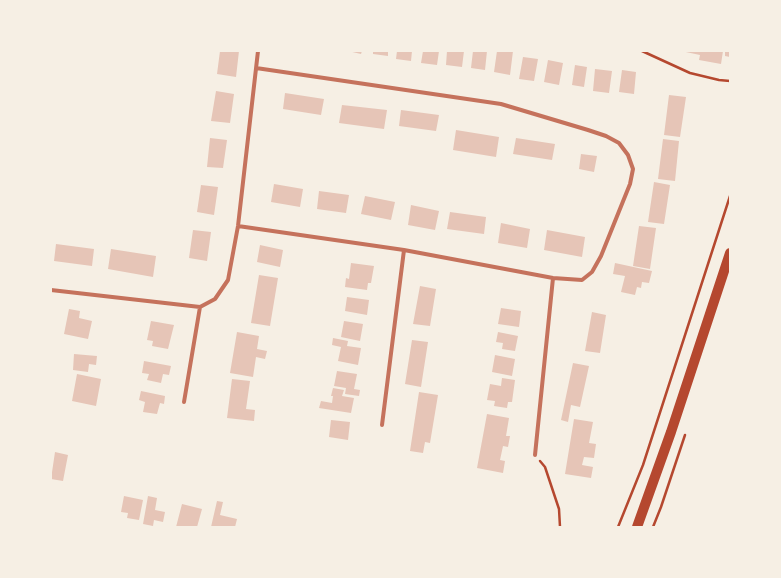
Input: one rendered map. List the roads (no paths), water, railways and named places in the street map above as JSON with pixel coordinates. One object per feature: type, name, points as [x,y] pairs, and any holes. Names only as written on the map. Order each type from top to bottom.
[{"type":"main road","points":[[637,527],[671,432],[730,253]]},
{"type":"street","points":[[51,290],[200,307],[215,299],[228,280],[238,226],[258,51]]},
{"type":"street","points":[[238,226],[404,250],[553,278],[582,280],[592,272],[601,256],[630,184],[633,168],[628,155],[619,143],[606,136],[501,104],[256,68]]},
{"type":"street","points":[[382,425],[404,250]]},
{"type":"street","points":[[535,455],[553,278]]},
{"type":"street","points":[[184,402],[200,307]]}]
